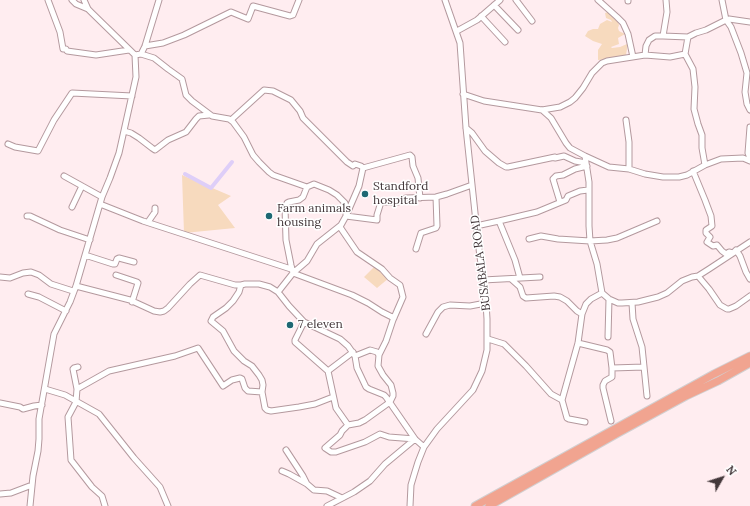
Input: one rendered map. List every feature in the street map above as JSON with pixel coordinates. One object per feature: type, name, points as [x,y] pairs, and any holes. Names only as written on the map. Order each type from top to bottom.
[{"type":"highway","points":[[475,506],[714,374],[750,356]]},
{"type":"highway","points":[[489,506],[618,433],[750,363]]},
{"type":"street","points":[[48,0],[60,32],[63,48],[66,48],[67,51],[96,55],[129,50]]},
{"type":"street","points":[[72,0],[78,5],[88,9]]},
{"type":"street","points":[[30,506],[38,451],[40,419],[54,334],[66,311],[76,286],[102,197],[119,153],[136,77],[135,56],[92,14],[84,0]]},
{"type":"street","points":[[141,54],[160,0]]},
{"type":"street","points":[[145,46],[162,43],[184,35],[231,12],[248,19],[253,6],[290,16],[292,15],[299,0]]},
{"type":"street","name":"BUSABALA ROAD","points":[[410,506],[414,475],[424,447],[437,429],[469,395],[476,385],[485,360],[488,339],[486,303],[466,128],[460,43],[445,0]]},
{"type":"street","points":[[457,31],[477,20],[500,0]]},
{"type":"street","points":[[516,0],[532,21]]},
{"type":"street","points":[[598,0],[622,23],[628,34],[633,57]]},
{"type":"street","points":[[663,36],[667,12],[666,0]]},
{"type":"street","points":[[722,0],[726,20],[731,27],[745,68],[747,76],[745,92],[747,104],[750,110]]},
{"type":"street","points":[[494,5],[518,30]]},
{"type":"street","points":[[481,16],[505,42]]},
{"type":"street","points":[[645,55],[646,46],[655,36],[688,37],[729,19],[750,22]]},
{"type":"street","points":[[688,37],[685,54],[693,69],[695,87],[694,109],[702,135],[702,148],[705,165]]},
{"type":"street","points":[[135,56],[141,54],[154,58],[182,79],[186,96],[210,115],[231,120],[244,137],[253,154],[266,170],[273,175],[307,187],[314,184],[333,192],[345,203],[346,216]]},
{"type":"street","points":[[464,94],[484,101],[542,110],[560,107],[572,100],[580,92],[592,72],[602,63],[645,55],[670,57],[685,54]]},
{"type":"street","points":[[231,120],[264,90],[273,91],[290,98],[300,111],[303,118],[347,162],[353,166],[354,164],[363,168],[410,155],[412,157],[413,166],[418,178],[420,198]]},
{"type":"street","points":[[8,144],[15,147],[38,151],[54,120],[72,93],[132,96]]},
{"type":"street","points":[[542,110],[551,118],[568,145],[585,156],[609,167],[629,169],[645,174],[672,178],[683,176],[705,165],[721,160],[743,158],[749,155],[750,127]]},
{"type":"street","points":[[124,131],[134,134],[155,150],[168,140],[186,132],[199,116],[210,115]]},
{"type":"street","points":[[626,120],[630,142],[629,169]]},
{"type":"street","points":[[466,128],[472,133],[485,152],[506,167],[564,156],[586,165]]},
{"type":"street","points":[[585,156],[588,178],[590,241],[597,264],[602,293],[609,299],[622,304],[658,297],[667,293],[682,281],[698,276],[750,242]]},
{"type":"street","points":[[743,158],[750,161]]},
{"type":"street","points":[[560,202],[553,179],[586,165]]},
{"type":"street","points":[[278,292],[292,271],[308,261],[316,244],[340,227],[358,186],[363,168]]},
{"type":"street","points":[[693,171],[706,200],[711,216],[712,226],[706,230],[706,233],[710,237],[707,242],[713,246],[717,245],[726,254],[736,250]]},
{"type":"street","points":[[64,176],[102,197]]},
{"type":"street","points":[[346,216],[377,220],[381,202],[398,202],[406,198],[436,197],[472,185]]},
{"type":"street","points":[[72,207],[82,186]]},
{"type":"street","points":[[292,271],[286,240],[285,207],[287,203],[299,200],[303,197],[307,187]]},
{"type":"street","points":[[476,226],[499,222],[537,212],[566,200],[568,196],[580,190],[588,190]]},
{"type":"street","points":[[416,249],[421,233],[433,230],[437,226],[436,197]]},
{"type":"street","points":[[100,204],[292,271],[352,295],[394,318]]},
{"type":"street","points":[[148,222],[156,208]]},
{"type":"street","points":[[27,216],[60,230],[90,240]]},
{"type":"street","points":[[529,239],[541,236],[558,239],[590,241],[607,240],[617,238],[657,221]]},
{"type":"street","points":[[499,222],[515,260],[520,278]]},
{"type":"street","points":[[340,227],[357,252],[382,269],[390,278],[400,285],[403,297],[379,355],[378,366],[393,390],[393,396],[390,402],[363,421],[348,425],[340,435],[325,448],[331,452],[336,452],[366,442],[380,434],[389,437],[415,439]]},
{"type":"street","points":[[736,250],[750,279]]},
{"type":"street","points":[[85,255],[113,264],[116,263],[117,259],[119,258],[134,262]]},
{"type":"street","points":[[0,278],[10,278],[23,273],[31,272],[39,275],[51,284],[73,291]]},
{"type":"street","points":[[116,275],[138,283],[132,302]]},
{"type":"street","points":[[76,286],[132,302],[154,311],[164,311],[168,308],[200,275],[235,285],[259,284],[270,287],[278,292],[288,306],[304,322],[340,339],[348,346],[354,354],[357,368],[366,386],[369,389],[384,395],[415,439],[424,447]]},
{"type":"street","points":[[698,276],[720,305],[727,309],[736,306],[750,296]]},
{"type":"street","points":[[483,280],[540,277]]},
{"type":"street","points":[[511,279],[520,287],[523,296],[526,298],[560,297],[582,314]]},
{"type":"street","points":[[241,285],[239,292],[233,301],[226,308],[212,317],[211,321],[223,331],[234,351],[244,361],[252,366],[262,380],[262,392],[265,408],[271,412],[308,406],[333,397]]},
{"type":"street","points":[[585,422],[567,418],[562,400],[578,343],[582,314],[586,304],[591,299],[602,293]]},
{"type":"street","points":[[28,294],[39,297],[66,311]]},
{"type":"street","points":[[608,337],[609,299]]},
{"type":"street","points":[[426,334],[438,312],[443,307],[450,305],[470,306],[486,303]]},
{"type":"street","points":[[632,303],[633,319],[642,347],[647,396]]},
{"type":"street","points":[[304,322],[295,342],[328,371],[336,408],[348,425]]},
{"type":"street","points":[[488,339],[504,344],[552,394],[562,400]]},
{"type":"street","points":[[578,343],[609,351],[610,353],[612,377],[603,385],[611,421]]},
{"type":"street","points":[[77,389],[109,371],[175,356],[198,348],[223,386],[232,380],[240,378],[242,379],[244,388],[248,392],[262,392]]},
{"type":"street","points":[[328,371],[354,354],[370,350],[375,351],[379,355]]},
{"type":"street","points":[[78,367],[74,368],[73,370],[77,389],[76,402],[68,416],[71,460],[92,487],[102,496],[105,506]]},
{"type":"street","points":[[612,368],[644,367]]},
{"type":"street","points":[[45,389],[65,395],[99,414],[150,477],[158,484],[168,506]]},
{"type":"street","points":[[0,402],[23,409],[42,405]]},
{"type":"street","points":[[327,506],[354,492],[374,478],[385,464],[415,439]]},
{"type":"street","points":[[286,450],[307,484]]},
{"type":"street","points":[[282,471],[307,484],[314,490],[327,491],[342,498]]},
{"type":"street","points":[[0,494],[11,493],[32,485]]},
{"type":"shaded area","points":[[609,12],[616,18],[619,25],[619,31],[625,34],[618,38],[619,44],[611,47],[620,47],[627,44],[626,55],[618,58],[598,60],[598,50],[602,44],[585,36],[588,31],[598,29],[600,24],[607,20],[612,22],[606,18],[605,13]]},
{"type":"shaded area","points":[[182,175],[231,196],[218,205],[235,228],[184,233]]},
{"type":"shaded area","points":[[375,266],[389,278],[377,288],[364,277]]},
{"type":"waterway","points":[[185,174],[211,188],[232,162]]},
{"type":"place","name":"Standford hospital","points":[[365,194]]},
{"type":"place","name":"Farm animals housing","points":[[269,216]]},
{"type":"place","name":"7 eleven","points":[[290,325]]}]
